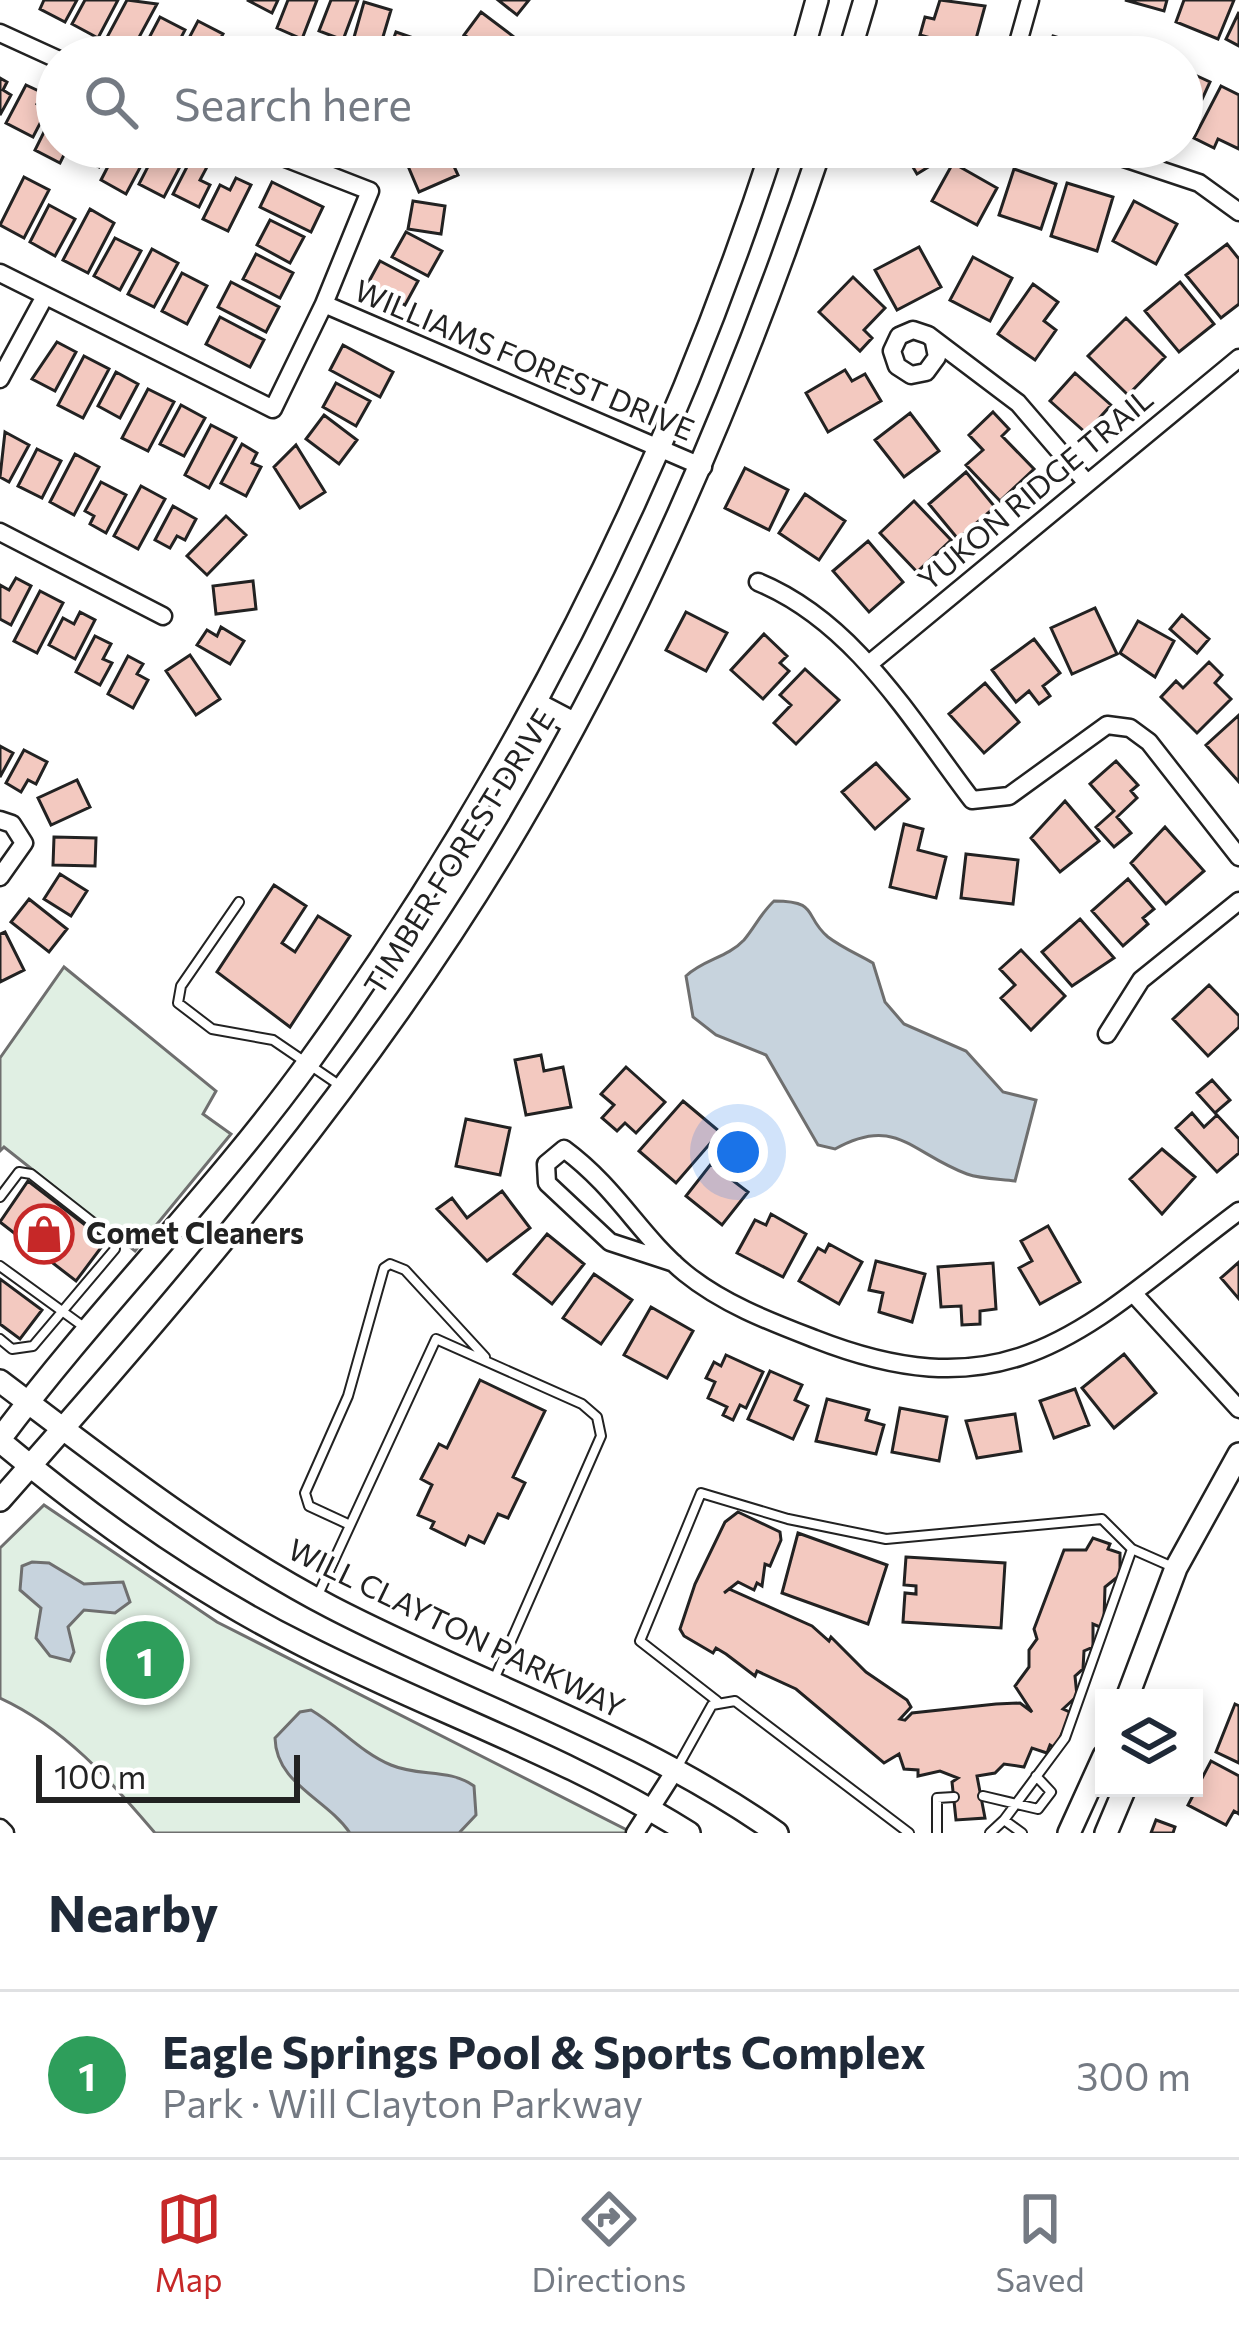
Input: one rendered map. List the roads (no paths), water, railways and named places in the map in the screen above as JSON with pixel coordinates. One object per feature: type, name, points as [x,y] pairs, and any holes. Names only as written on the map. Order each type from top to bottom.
[{"type":"main road","points":[[806,36],[817,0]]},
{"type":"main road","points":[[854,36],[865,0]]},
{"type":"main road","name":"TIMBER FOREST DRIVE","points":[[0,1440],[309,1061],[392,940],[535,703],[662,451],[765,168]]},
{"type":"main road","name":"TIMBER FOREST DRIVE","points":[[0,1500],[64,1430],[343,1088],[429,966],[575,724],[703,467],[745,364],[814,168]]},
{"type":"main road","points":[[535,703],[575,724]]},
{"type":"main road","name":"WILL CLAYTON PARKWAY","points":[[0,1381],[178,1515],[317,1599],[609,1735],[777,1833]]},
{"type":"main road","points":[[0,1440],[156,1558],[299,1643],[650,1809],[688,1833]]},
{"type":"main road","points":[[1131,1689],[1176,1568],[1239,1454]]},
{"type":"main road","points":[[1146,1689],[1151,1641]]},
{"type":"main road","points":[[1069,1833],[1095,1776]]},
{"type":"main road","points":[[1106,1833],[1121,1797]]},
{"type":"street","points":[[1020,36],[1030,0]]},
{"type":"street","points":[[0,32],[36,49]]},
{"type":"street","points":[[0,273],[273,410],[324,304],[370,191],[311,168]]},
{"type":"street","points":[[1154,168],[1199,183],[1239,212]]},
{"type":"street","points":[[0,379],[45,296]]},
{"type":"street","name":"WILLIAMS FOREST DRIVE","points":[[324,304],[703,467]]},
{"type":"street","points":[[934,342],[1018,403],[1086,482]]},
{"type":"street","name":"YUKON RIDGE TRAIL","points":[[868,664],[1239,358]]},
{"type":"street","points":[[0,532],[163,616]]},
{"type":"street","points":[[758,582],[818,614],[868,664],[972,800],[1009,796],[1106,724],[1130,728],[1158,753],[1239,857]]},
{"type":"street","points":[[0,820],[12,824],[24,843],[0,877]]},
{"type":"street","points":[[1107,1034],[1141,980],[1239,901]]},
{"type":"street","points":[[674,1263],[610,1243],[547,1183],[546,1165],[565,1149],[597,1173],[674,1263],[716,1294],[803,1335],[902,1366],[941,1370],[980,1369],[1036,1353],[1133,1293],[1239,1211]]},
{"type":"street","points":[[1133,1293],[1239,1409]]},
{"type":"street","points":[[635,1833],[674,1772]]},
{"type":"lane","points":[[238,902],[181,986],[178,1003],[212,1029],[273,1040],[343,1088]]},
{"type":"lane","points":[[0,1197],[19,1172],[32,1174],[114,1240],[115,1254],[33,1346],[12,1348],[0,1339]]},
{"type":"lane","points":[[351,1525],[309,1506],[304,1493],[348,1396],[384,1268],[396,1265],[405,1270],[490,1363]]},
{"type":"lane","points":[[0,1266],[90,1332]]},
{"type":"lane","points":[[317,1599],[436,1339],[582,1404],[597,1417],[602,1436],[494,1682]]},
{"type":"lane","points":[[911,1832],[751,1712],[735,1701],[717,1701],[640,1641],[701,1493],[788,1519],[886,1539],[1102,1519],[1132,1549],[1176,1568]]},
{"type":"lane","points":[[990,1833],[1065,1738],[1132,1549]]},
{"type":"lane","points":[[674,1772],[717,1701]]},
{"type":"lane","points":[[983,1796],[1031,1809],[1045,1804],[1049,1785],[1036,1776]]},
{"type":"lane","points":[[937,1833],[937,1798],[954,1797]]},
{"type":"lane","points":[[1004,1820],[1022,1833]]},
{"type":"place","name":"Comet Cleaners","points":[[44,1234]]},
{"type":"place","name":"Eagle Springs Pool & Sports Complex","points":[[145,1660]]}]
